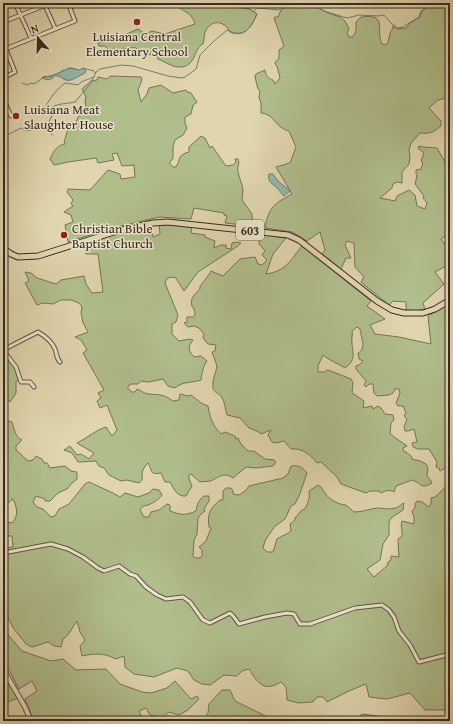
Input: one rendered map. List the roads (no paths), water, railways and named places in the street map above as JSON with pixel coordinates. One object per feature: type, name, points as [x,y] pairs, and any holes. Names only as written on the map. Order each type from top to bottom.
[{"type":"main road","name":"603","points":[[3,248],[11,254],[18,256],[26,257],[46,254],[117,231],[153,223],[168,222],[232,228],[288,235],[293,237],[377,301],[392,310],[404,313],[423,313],[435,309],[450,300]]},
{"type":"street","points":[[15,3],[30,38]]},
{"type":"street","points":[[3,22],[44,4],[51,3]]},
{"type":"street","points":[[4,49],[75,21],[68,3]]},
{"type":"street","points":[[44,4],[55,28]]},
{"type":"street","points":[[3,42],[4,49],[15,72],[3,78]]},
{"type":"street","points":[[3,98],[4,104],[11,116]]},
{"type":"street","points":[[3,281],[5,288],[3,296]]},
{"type":"street","points":[[34,387],[30,382],[21,382],[16,367],[3,350],[38,332],[44,335],[55,350],[56,358],[60,362]]},
{"type":"street","points":[[3,553],[51,544],[68,550],[104,571],[120,566],[130,574],[136,576],[146,587],[157,595],[166,599],[183,597],[190,602],[203,620],[210,623],[230,613],[239,624],[265,616],[287,613],[294,614],[300,624],[310,624],[355,608],[382,605],[389,610],[394,617],[399,631],[410,645],[418,662],[450,654]]},
{"type":"street","points":[[3,669],[25,707],[31,721]]},
{"type":"water","points":[[69,68],[79,70],[84,68],[86,70],[85,73],[70,80],[66,80],[58,76],[53,76],[53,78],[48,80],[42,78],[44,76],[54,75]]},
{"type":"water","points":[[269,174],[273,174],[278,181],[290,191],[284,196],[269,181]]},
{"type":"waterway","points":[[51,108],[59,104],[75,102],[91,83],[96,72],[100,69],[121,65],[133,66],[168,76],[185,77],[196,69],[200,55],[227,30],[242,33],[252,24],[257,14],[250,9],[241,8],[238,3]]},
{"type":"waterway","points":[[253,12],[257,8],[281,10],[290,3]]},
{"type":"waterway","points":[[311,3],[324,11],[347,18],[359,15],[384,15],[398,28],[403,27],[419,17],[421,11],[430,3]]},
{"type":"waterway","points":[[68,69],[72,68],[78,70]]},
{"type":"waterway","points":[[83,68],[94,71],[95,73]]},
{"type":"waterway","points":[[58,74],[63,70]]},
{"type":"waterway","points":[[22,83],[27,85],[31,83],[34,84],[44,77],[52,76]]},
{"type":"waterway","points":[[3,137],[21,128],[27,131],[47,127],[53,113],[51,108],[47,108],[46,106],[57,91],[65,83],[78,85],[83,81],[94,77]]},
{"type":"waterway","points":[[48,127],[52,129],[50,131],[52,135]]},
{"type":"place","name":"Luisiana Central Elementary School","points":[[137,22]]},
{"type":"place","name":"Luisiana Meat Slaughter House","points":[[16,116]]},
{"type":"place","name":"Christian Bible Baptist Church","points":[[64,235]]}]
